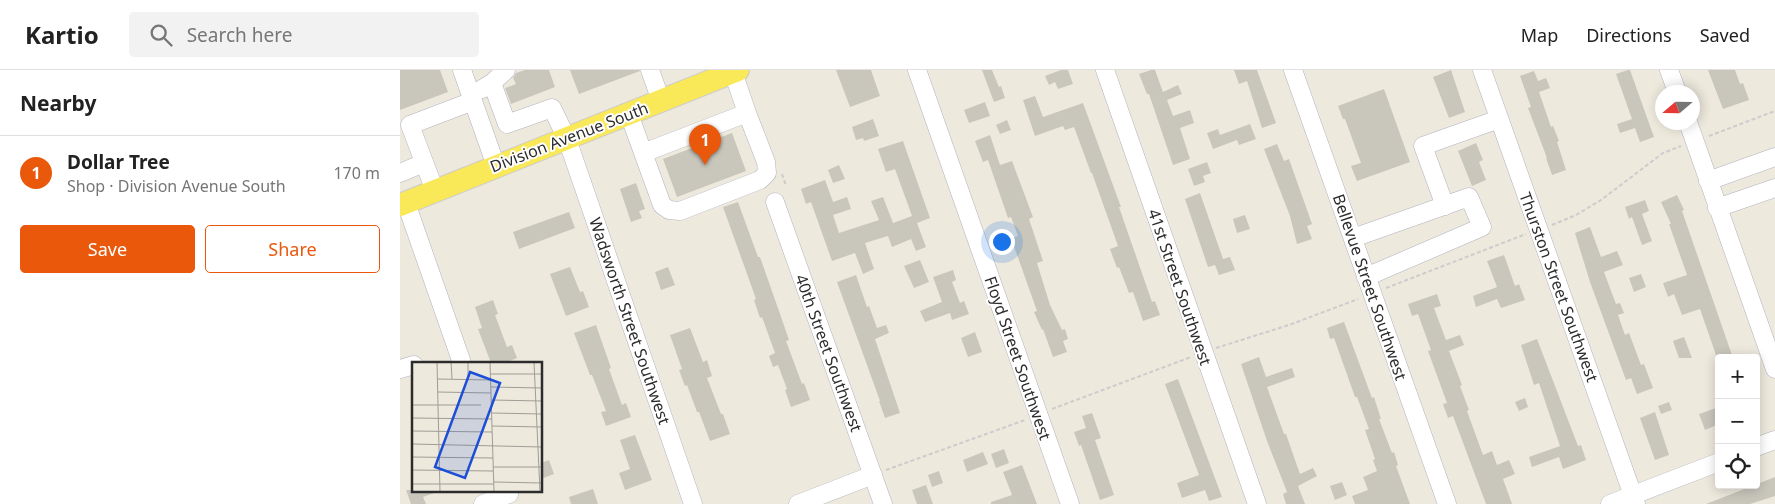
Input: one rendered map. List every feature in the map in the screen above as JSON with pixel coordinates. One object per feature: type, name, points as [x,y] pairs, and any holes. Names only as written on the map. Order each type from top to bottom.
[{"type":"main road","name":"Division Avenue South","points":[[403,204],[735,71]]},
{"type":"street","points":[[462,70],[496,166]]},
{"type":"street","points":[[435,191],[410,125],[472,98],[506,70]]},
{"type":"street","points":[[650,70],[661,101]]},
{"type":"street","name":"Floyd Street Southwest","points":[[917,70],[1070,504]]},
{"type":"street","name":"41st Street Southwest","points":[[1105,70],[1257,504]]},
{"type":"street","name":"Bellevue Street Southwest","points":[[1293,70],[1447,504]]},
{"type":"street","name":"Thurston Street Southwest","points":[[1482,70],[1634,499]]},
{"type":"street","points":[[1669,70],[1674,85]]},
{"type":"street","points":[[629,114],[662,205],[669,210],[680,211],[760,180],[767,173],[766,162],[747,113],[735,71]]},
{"type":"street","name":"Wadsworth Street Southwest","points":[[492,83],[507,124],[552,108],[567,139],[693,504]]},
{"type":"street","points":[[643,153],[747,113]]},
{"type":"street","points":[[1445,206],[1423,146],[1500,119]]},
{"type":"street","points":[[1691,130],[1775,369]]},
{"type":"street","points":[[1708,181],[1775,157]]},
{"type":"street","points":[[400,173],[424,163]]},
{"type":"street","points":[[1717,208],[1775,188]]},
{"type":"street","points":[[1353,238],[1469,197],[1482,227],[1366,277]]},
{"type":"street","name":"40th Street Southwest","points":[[775,202],[884,504]]},
{"type":"street","points":[[403,204],[459,362]]},
{"type":"street","points":[[1760,446],[1775,440]]},
{"type":"street","points":[[1610,504],[1634,499],[1715,464]]},
{"type":"street","points":[[798,504],[873,475]]},
{"type":"street","points":[[484,504],[509,496]]},
{"type":"path","points":[[873,475],[1203,353],[1289,325],[1576,215],[1601,200],[1663,153],[1775,111]]},
{"type":"building","points":[[400,70],[440,70],[448,92],[400,110]]},
{"type":"building","points":[[525,70],[549,70],[555,87],[511,104],[505,88],[516,84],[513,78],[516,73]]},
{"type":"building","points":[[570,70],[640,70],[640,71],[579,94]]},
{"type":"building","points":[[836,70],[871,70],[880,96],[850,107]]},
{"type":"building","points":[[982,70],[992,70],[1005,98],[994,102]]},
{"type":"building","points":[[1061,70],[1068,70],[1073,84],[1058,89],[1055,82],[1049,85],[1045,76]]},
{"type":"building","points":[[1155,70],[1163,92],[1178,85],[1182,94],[1167,100],[1173,116],[1190,110],[1194,123],[1180,128],[1190,159],[1173,165],[1149,94],[1147,94],[1139,74]]},
{"type":"building","points":[[1234,70],[1257,70],[1276,123],[1262,128],[1247,81],[1239,84]]},
{"type":"building","points":[[1451,70],[1465,112],[1449,118],[1433,77]]},
{"type":"building","points":[[1630,70],[1654,137],[1640,142],[1635,128],[1620,133],[1617,124],[1632,119],[1616,74]]},
{"type":"building","points":[[1708,70],[1735,70],[1740,84],[1743,83],[1749,100],[1723,109]]},
{"type":"building","points":[[1534,71],[1538,81],[1546,78],[1550,88],[1539,92],[1551,127],[1553,126],[1559,141],[1557,142],[1566,170],[1552,175],[1528,108],[1531,107],[1520,76]]},
{"type":"building","points":[[1384,89],[1410,162],[1357,181],[1351,166],[1361,163],[1345,119],[1343,119],[1338,106]]},
{"type":"building","points":[[1035,96],[1043,117],[1083,103],[1121,207],[1119,207],[1152,302],[1155,301],[1160,315],[1143,321],[1133,292],[1129,293],[1119,267],[1117,268],[1110,249],[1118,246],[1074,127],[1065,130],[1063,126],[1035,136],[1023,100]]},
{"type":"building","points":[[985,102],[990,116],[969,123],[964,110]]},
{"type":"building","points":[[873,119],[879,136],[864,141],[863,138],[856,140],[852,127]]},
{"type":"building","points":[[1007,120],[1011,130],[1000,134],[996,125]]},
{"type":"building","points":[[1250,124],[1256,139],[1239,145],[1237,140],[1213,149],[1207,133],[1218,129],[1220,135]]},
{"type":"building","points":[[732,133],[746,171],[677,197],[663,159]]},
{"type":"building","points":[[990,135],[1000,165],[1012,161],[1033,217],[1029,219],[1043,261],[1037,263],[1050,305],[1062,330],[1065,329],[1068,339],[1063,341],[1067,352],[1053,357],[1043,329],[1034,312],[1037,311],[1011,238],[1018,236],[1011,217],[1008,218],[988,160],[983,162],[975,141]]},
{"type":"building","points":[[903,141],[930,218],[917,223],[926,247],[916,251],[911,239],[892,247],[888,236],[865,243],[874,269],[863,274],[855,253],[832,261],[811,202],[806,204],[801,189],[825,180],[833,202],[847,197],[851,209],[833,215],[839,233],[879,220],[871,201],[883,197],[893,223],[912,216],[895,169],[886,172],[878,149]]},
{"type":"building","points":[[1476,143],[1483,160],[1479,162],[1486,180],[1472,186],[1458,151]]},
{"type":"building","points":[[1277,144],[1284,161],[1289,159],[1312,224],[1307,226],[1312,239],[1297,244],[1290,216],[1264,149]]},
{"type":"building","points":[[1207,162],[1211,173],[1203,176],[1205,182],[1194,186],[1188,169]]},
{"type":"building","points":[[839,165],[845,179],[833,183],[828,170]]},
{"type":"building","points":[[636,183],[645,209],[639,211],[642,218],[631,222],[620,189]]},
{"type":"building","points":[[1200,193],[1223,259],[1230,257],[1235,270],[1219,275],[1215,265],[1208,267],[1185,199]]},
{"type":"building","points":[[1677,195],[1684,210],[1682,211],[1732,354],[1716,354],[1700,309],[1682,315],[1674,294],[1668,297],[1663,283],[1687,275],[1669,224],[1671,224],[1661,202]]},
{"type":"building","points":[[1645,200],[1649,211],[1642,214],[1652,241],[1642,245],[1632,217],[1629,219],[1625,207]]},
{"type":"building","points":[[738,202],[779,311],[789,340],[786,341],[810,400],[791,407],[785,390],[787,389],[778,365],[773,367],[769,356],[775,353],[762,317],[760,318],[754,300],[756,299],[723,207]]},
{"type":"building","points":[[569,212],[575,228],[519,249],[513,232]]},
{"type":"building","points":[[1245,215],[1250,229],[1237,233],[1233,219]]},
{"type":"building","points":[[1590,227],[1601,257],[1617,251],[1623,265],[1604,272],[1616,304],[1620,303],[1624,313],[1618,315],[1625,335],[1629,333],[1641,365],[1644,364],[1653,388],[1637,394],[1631,378],[1626,380],[1590,282],[1575,233]]},
{"type":"building","points":[[1504,255],[1515,286],[1519,284],[1525,300],[1501,308],[1497,299],[1476,307],[1473,296],[1497,287],[1487,261]]},
{"type":"building","points":[[920,260],[929,282],[914,288],[904,266]]},
{"type":"building","points":[[570,267],[580,292],[583,291],[589,307],[566,316],[550,274]]},
{"type":"building","points":[[668,267],[675,285],[661,290],[655,272]]},
{"type":"building","points":[[953,270],[956,280],[952,282],[960,303],[964,301],[969,314],[952,320],[950,313],[925,322],[920,311],[942,302],[933,277]]},
{"type":"building","points":[[1641,274],[1646,287],[1634,292],[1629,278]]},
{"type":"building","points":[[856,275],[867,307],[869,306],[877,328],[886,325],[889,333],[875,339],[900,413],[885,418],[837,282]]},
{"type":"building","points":[[1437,294],[1441,306],[1434,308],[1446,340],[1460,335],[1464,345],[1449,351],[1462,385],[1460,386],[1469,410],[1467,411],[1483,455],[1492,451],[1497,465],[1509,460],[1515,474],[1503,479],[1512,504],[1486,504],[1453,416],[1448,418],[1443,404],[1447,403],[1428,351],[1431,350],[1418,314],[1412,316],[1408,304]]},
{"type":"building","points":[[493,300],[498,314],[495,315],[507,347],[512,345],[517,358],[507,362],[491,362],[478,329],[482,328],[475,307]]},
{"type":"building","points":[[1344,322],[1372,398],[1374,397],[1381,419],[1379,419],[1392,453],[1394,452],[1398,465],[1396,466],[1410,504],[1355,504],[1352,496],[1368,490],[1363,477],[1377,471],[1365,430],[1369,429],[1357,397],[1355,397],[1334,338],[1330,339],[1327,328]]},
{"type":"building","points":[[596,325],[622,405],[626,403],[631,417],[606,426],[601,412],[606,411],[574,333]]},
{"type":"building","points":[[690,328],[703,362],[707,360],[712,376],[707,378],[730,434],[710,441],[687,385],[685,386],[679,370],[682,369],[670,335]]},
{"type":"building","points":[[975,332],[982,352],[968,357],[961,338]]},
{"type":"building","points":[[1684,337],[1692,358],[1679,358],[1673,341]]},
{"type":"building","points":[[1537,339],[1578,446],[1581,445],[1586,460],[1563,469],[1559,457],[1532,467],[1529,457],[1560,446],[1539,383],[1534,385],[1521,345]]},
{"type":"building","points":[[1259,357],[1266,377],[1292,368],[1295,377],[1267,387],[1300,474],[1313,468],[1317,476],[1298,486],[1305,504],[1286,504],[1283,494],[1287,492],[1267,441],[1241,364]]},
{"type":"building","points":[[1178,379],[1222,497],[1209,501],[1205,490],[1182,498],[1177,483],[1199,475],[1165,384]]},
{"type":"building","points":[[1525,398],[1528,407],[1519,411],[1515,402]]},
{"type":"building","points":[[1669,402],[1672,410],[1661,414],[1658,406]]},
{"type":"building","points":[[1715,408],[1715,426],[1705,430],[1699,414]]},
{"type":"building","points":[[1655,412],[1669,455],[1655,460],[1640,418]]},
{"type":"building","points":[[1092,413],[1101,438],[1095,440],[1114,495],[1100,500],[1081,445],[1079,446],[1074,432],[1086,428],[1082,416]]},
{"type":"building","points":[[635,435],[652,480],[625,490],[619,473],[630,469],[620,440]]},
{"type":"building","points":[[1004,449],[1009,463],[996,468],[991,454]]},
{"type":"building","points":[[983,452],[988,464],[967,472],[963,460]]},
{"type":"building","points":[[549,460],[554,474],[542,479],[542,463]]},
{"type":"building","points":[[1022,465],[1037,504],[991,504],[991,502],[1012,495],[1003,472]]},
{"type":"building","points":[[939,471],[943,483],[932,487],[928,475]]},
{"type":"building","points":[[1775,477],[1775,496],[1750,504],[1706,504],[1744,489],[1760,489],[1760,483]]},
{"type":"building","points":[[1342,482],[1347,495],[1335,500],[1330,486]]},
{"type":"building","points":[[926,485],[933,504],[917,504],[912,490]]},
{"type":"building","points":[[593,489],[598,504],[571,504],[569,497]]},
{"type":"building","points":[[406,490],[412,490],[412,492],[437,492],[423,497],[426,504],[411,504]]},
{"type":"place","name":"Dollar Tree","points":[[705,165]]}]
